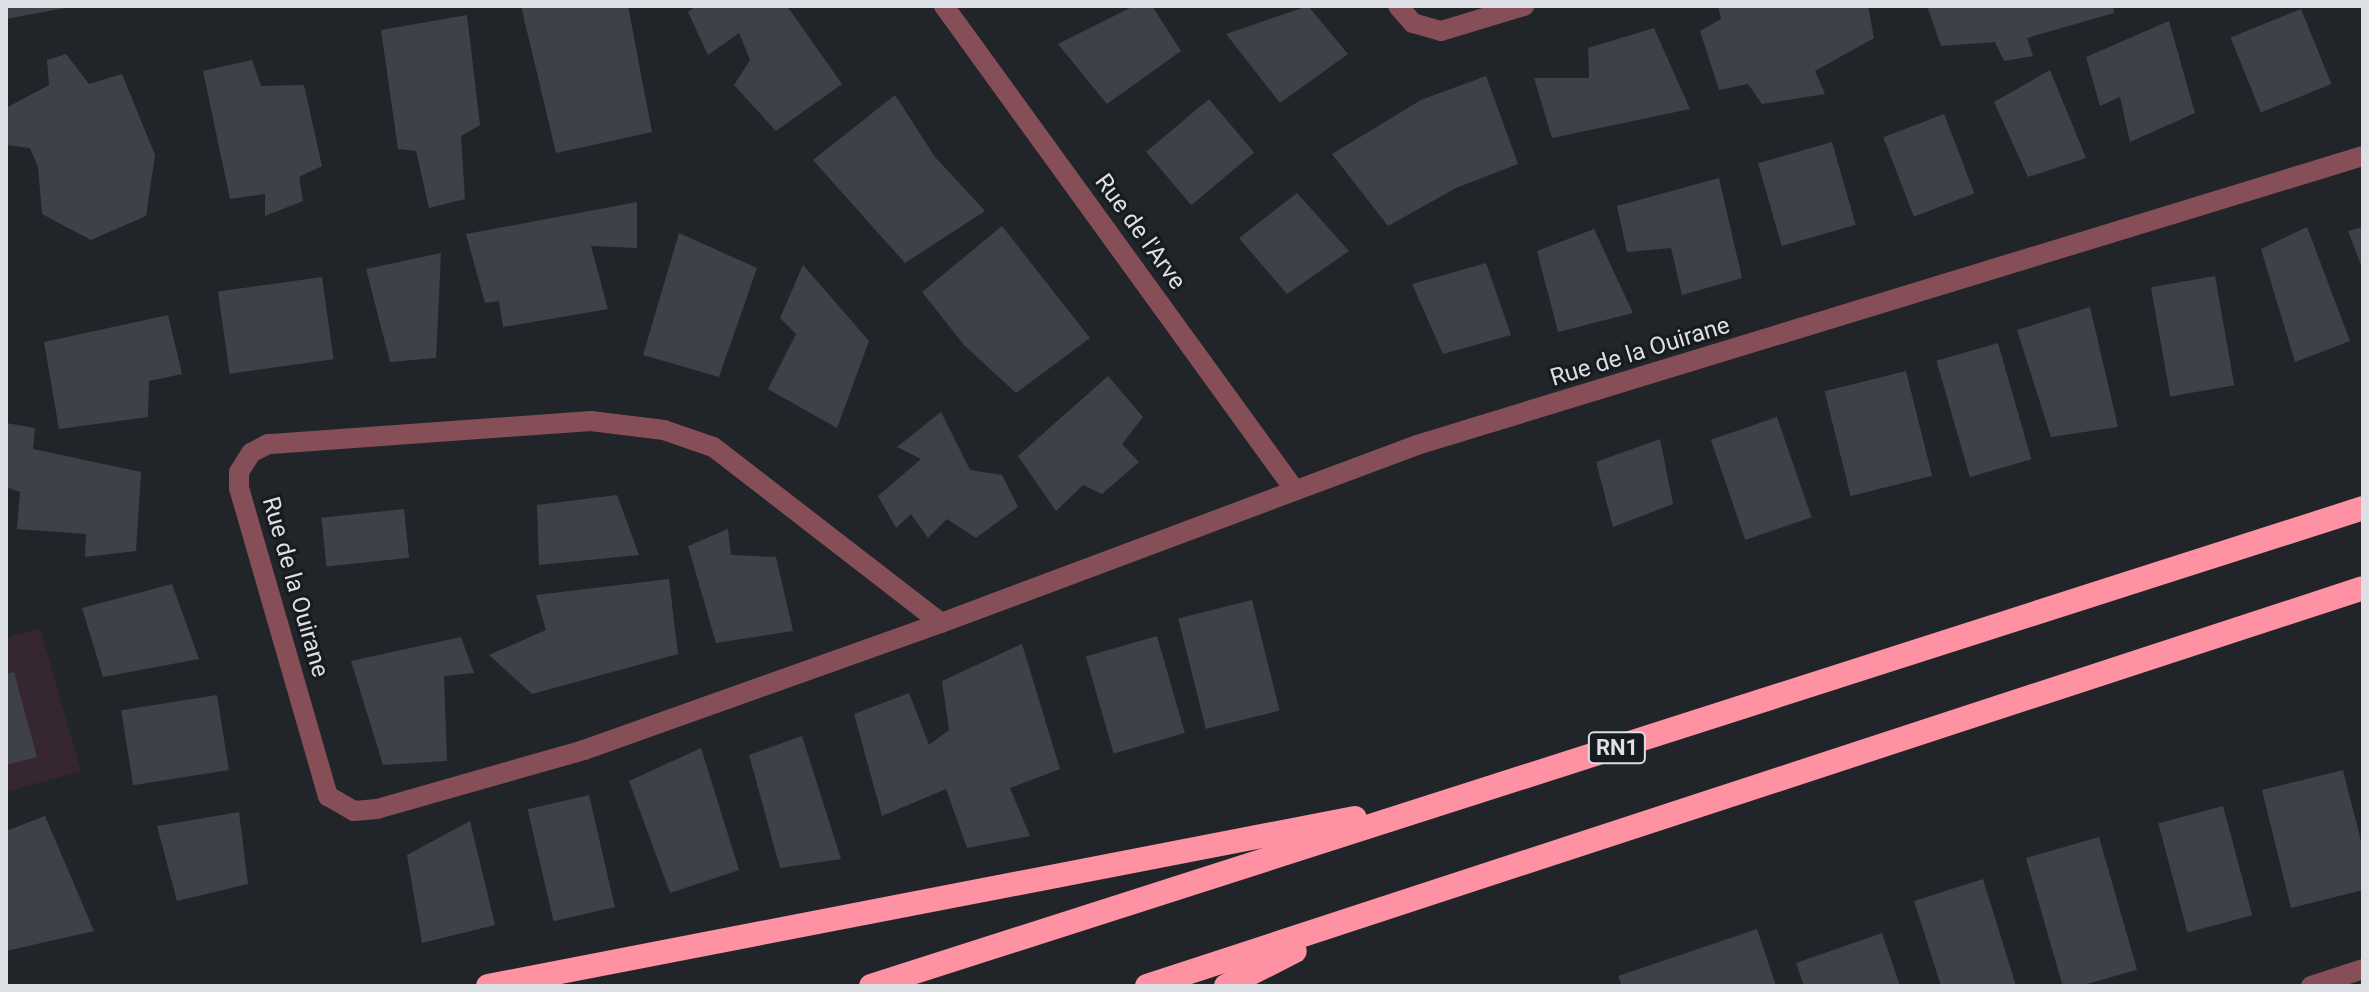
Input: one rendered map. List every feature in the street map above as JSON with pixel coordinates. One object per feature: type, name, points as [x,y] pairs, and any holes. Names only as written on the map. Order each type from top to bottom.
[{"type":"highway","name":"RN1","points":[[871,986],[2363,508]]},
{"type":"highway","points":[[1147,986],[2363,588]]},
{"type":"highway","points":[[488,986],[1475,794]]},
{"type":"highway","points":[[1226,986],[1362,916]]},
{"type":"street","name":"Rue de l'Arve","points":[[944,6],[1294,489]]},
{"type":"street","points":[[1398,6],[1413,23],[1441,31],[1524,6]]},
{"type":"street","name":"Rue de la Ouirane","points":[[941,623],[713,447],[664,430],[591,421],[268,444],[251,453],[239,472],[239,488],[328,796],[354,811],[377,809],[584,750],[941,623],[1417,445],[2363,156]]},
{"type":"street","points":[[2311,986],[2363,969]]},
{"type":"shaded area","points":[[40,628],[81,771],[6,792],[6,638]]},
{"type":"building","points":[[6,6],[65,6],[65,8],[6,19]]},
{"type":"building","points":[[521,6],[628,6],[652,132],[556,153]]},
{"type":"building","points":[[696,6],[787,6],[842,84],[776,131],[734,85],[750,60],[739,33],[708,55],[688,12]]},
{"type":"building","points":[[1134,6],[1152,6],[1181,51],[1107,104],[1058,44]]},
{"type":"building","points":[[1308,6],[1348,54],[1280,103],[1226,34]]},
{"type":"building","points":[[1718,6],[1868,6],[1874,38],[1815,71],[1825,94],[1762,104],[1748,84],[1719,90],[1700,31],[1721,19]]},
{"type":"building","points":[[1927,6],[2113,6],[2114,13],[2027,38],[2033,56],[2004,61],[1995,42],[1941,46]]},
{"type":"building","points":[[2301,9],[2331,84],[2261,113],[2231,37]]},
{"type":"building","points":[[467,15],[480,125],[461,136],[465,199],[429,208],[416,151],[398,149],[381,30]]},
{"type":"building","points":[[2169,21],[2195,113],[2130,142],[2120,97],[2100,106],[2086,57]]},
{"type":"building","points":[[1654,28],[1690,109],[1552,138],[1534,78],[1589,78],[1588,48]]},
{"type":"building","points":[[66,54],[89,84],[122,74],[155,155],[146,216],[91,240],[42,214],[38,167],[30,148],[6,145],[6,108],[49,85],[47,60]]},
{"type":"building","points":[[252,60],[261,86],[304,85],[322,166],[299,177],[303,201],[265,216],[265,194],[230,199],[203,71]]},
{"type":"building","points":[[2050,70],[2086,158],[2028,177],[1994,102]]},
{"type":"building","points":[[1486,76],[1518,164],[1456,188],[1388,226],[1332,154],[1421,100]]},
{"type":"building","points":[[895,95],[935,157],[985,211],[905,263],[813,160]]},
{"type":"building","points":[[1209,99],[1254,153],[1191,205],[1146,152]]},
{"type":"building","points":[[1944,114],[1974,193],[1914,217],[1883,137]]},
{"type":"building","points":[[1832,142],[1856,225],[1782,246],[1758,163]]},
{"type":"building","points":[[1719,178],[1742,278],[1682,295],[1671,248],[1627,252],[1617,206]]},
{"type":"building","points":[[1297,193],[1349,251],[1287,294],[1239,238]]},
{"type":"building","points":[[637,202],[637,248],[591,246],[608,309],[503,327],[499,301],[485,303],[466,234]]},
{"type":"building","points":[[1002,226],[1090,338],[1016,393],[964,345],[922,292]]},
{"type":"building","points":[[2307,227],[2350,341],[2295,362],[2261,249]]},
{"type":"building","points":[[2363,227],[2363,270],[2348,231]]},
{"type":"building","points":[[1594,229],[1633,313],[1558,332],[1537,251]]},
{"type":"building","points":[[679,233],[757,268],[719,377],[643,355]]},
{"type":"building","points":[[441,253],[436,358],[390,362],[366,269]]},
{"type":"building","points":[[1486,263],[1511,335],[1443,354],[1412,284]]},
{"type":"building","points":[[803,265],[869,341],[837,428],[768,389],[796,334],[780,318]]},
{"type":"building","points":[[2215,276],[2234,385],[2170,397],[2151,287]]},
{"type":"building","points":[[322,277],[334,359],[230,374],[218,292]]},
{"type":"building","points":[[2090,307],[2118,427],[2051,437],[2017,330]]},
{"type":"building","points":[[168,315],[182,374],[149,381],[148,417],[59,429],[44,342]]},
{"type":"building","points":[[1998,343],[2031,459],[1970,477],[1936,361]]},
{"type":"building","points":[[1906,371],[1932,476],[1851,496],[1824,391]]},
{"type":"building","points":[[1108,376],[1143,417],[1122,444],[1139,462],[1102,494],[1083,485],[1056,511],[1018,456]]},
{"type":"building","points":[[941,412],[970,470],[1002,475],[1018,507],[976,538],[947,519],[928,538],[911,514],[896,528],[878,496],[921,459],[897,447]]},
{"type":"building","points":[[1777,417],[1812,517],[1745,540],[1711,440]]},
{"type":"building","points":[[6,423],[35,428],[33,449],[141,472],[136,551],[85,557],[86,534],[17,529],[20,492],[6,487]]},
{"type":"building","points":[[1660,439],[1673,504],[1613,527],[1596,462]]},
{"type":"building","points":[[617,495],[639,555],[539,565],[537,505]]},
{"type":"building","points":[[404,509],[409,558],[327,566],[321,518]]},
{"type":"building","points":[[728,529],[731,555],[776,557],[793,631],[716,643],[688,546]]},
{"type":"building","points":[[669,579],[678,654],[532,694],[489,655],[546,630],[536,595]]},
{"type":"building","points":[[172,584],[199,659],[103,677],[82,608]]},
{"type":"building","points":[[1252,600],[1280,711],[1206,729],[1178,618]]},
{"type":"building","points":[[1157,636],[1185,733],[1114,753],[1086,656]]},
{"type":"building","points":[[461,637],[474,673],[444,676],[447,761],[383,765],[351,661]]},
{"type":"building","points":[[1022,644],[1060,769],[1010,788],[1030,836],[967,848],[946,789],[882,816],[854,714],[909,693],[929,745],[949,730],[942,681]]},
{"type":"building","points":[[14,672],[37,757],[6,765],[6,674]]},
{"type":"building","points":[[217,695],[229,770],[133,785],[121,710]]},
{"type":"building","points":[[802,736],[841,859],[780,868],[749,755]]},
{"type":"building","points":[[701,748],[739,870],[670,893],[629,781]]},
{"type":"building","points":[[2343,770],[2363,849],[2363,890],[2291,908],[2262,790]]},
{"type":"building","points":[[589,795],[615,907],[553,921],[528,809]]},
{"type":"building","points":[[2223,806],[2252,915],[2188,932],[2158,823]]},
{"type":"building","points":[[239,812],[248,884],[177,901],[157,826]]},
{"type":"building","points":[[45,816],[94,931],[6,951],[6,831]]},
{"type":"building","points":[[470,821],[495,925],[422,943],[407,855]]},
{"type":"building","points":[[2099,837],[2137,970],[2080,986],[2063,986],[2026,858]]},
{"type":"building","points":[[1983,879],[2016,986],[1941,986],[1914,901]]},
{"type":"building","points":[[1757,929],[1776,986],[1622,986],[1618,976]]},
{"type":"building","points":[[1882,933],[1900,986],[1804,986],[1796,963]]}]
